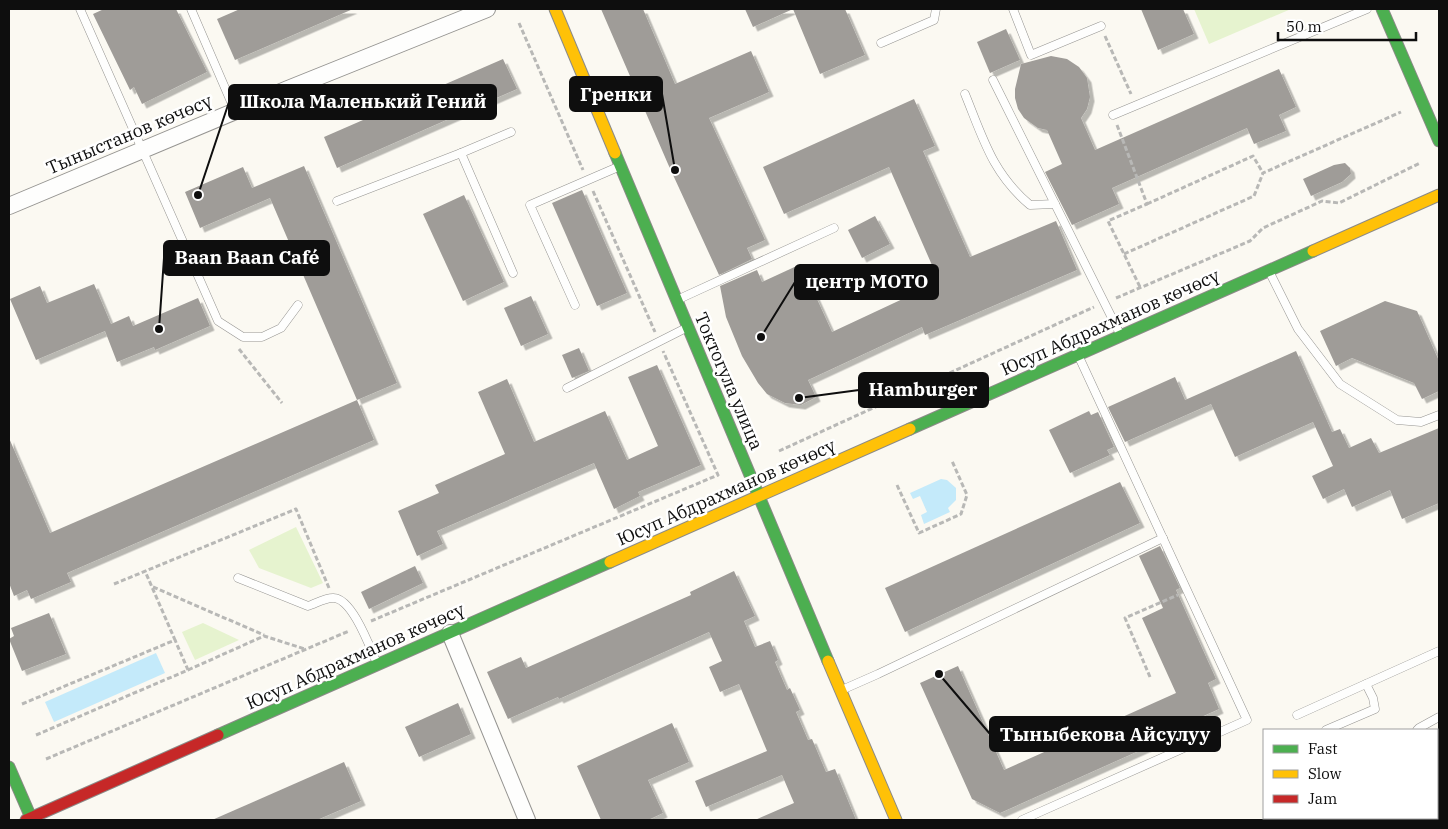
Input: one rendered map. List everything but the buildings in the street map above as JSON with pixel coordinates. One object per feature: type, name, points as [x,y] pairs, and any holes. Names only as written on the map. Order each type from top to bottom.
[{"type":"main road","name":"Токтогула улица","points":[[554,9],[896,820]]},
{"type":"main road","points":[[1382,9],[1439,141]]},
{"type":"main road","name":"Юсуп Абдрахманов көчөсү","points":[[30,820],[1439,195]]},
{"type":"main road","points":[[9,767],[30,820]]},
{"type":"street","name":"Тыныстанов көчөсү","points":[[9,206],[235,111],[487,9]]},
{"type":"street","points":[[450,633],[527,820]]},
{"type":"lane","points":[[80,9],[218,321],[243,337],[262,337],[281,328],[298,305]]},
{"type":"lane","points":[[191,9],[235,111]]},
{"type":"lane","points":[[881,43],[934,20],[936,9]]},
{"type":"lane","points":[[1013,9],[1031,55],[1101,26]]},
{"type":"lane","points":[[1113,115],[1367,9]]},
{"type":"lane","points":[[993,80],[1120,336]]},
{"type":"lane","points":[[965,94],[993,162],[1014,191],[1030,205],[1055,204]]},
{"type":"lane","points":[[337,201],[511,132]]},
{"type":"lane","points":[[461,153],[513,273]]},
{"type":"lane","points":[[575,305],[530,205],[620,166]]},
{"type":"lane","points":[[676,300],[834,228]]},
{"type":"lane","points":[[1269,271],[1298,329],[1340,384],[1397,420],[1421,422],[1439,415]]},
{"type":"lane","points":[[567,388],[688,328]]},
{"type":"lane","points":[[1022,820],[1247,720],[1078,355]]},
{"type":"lane","points":[[841,690],[887,670],[1163,538]]},
{"type":"lane","points":[[238,578],[308,606],[333,598],[344,601],[360,626],[378,665]]},
{"type":"lane","points":[[1296,715],[1439,651]]},
{"type":"lane","points":[[1328,729],[1375,708],[1373,698],[1366,684]]},
{"type":"lane","points":[[1418,729],[1439,717]]},
{"type":"path","points":[[46,759],[718,475],[519,23]]},
{"type":"path","points":[[1101,26],[1136,105]]},
{"type":"path","points":[[1124,254],[1254,196],[1263,173],[1401,112]]},
{"type":"path","points":[[1113,115],[1147,204]]},
{"type":"path","points":[[1140,287],[1108,221],[1253,156],[1263,173]]},
{"type":"path","points":[[236,344],[282,404]]},
{"type":"path","points":[[897,485],[919,533],[961,514],[968,495],[952,461]]},
{"type":"path","points":[[114,584],[296,509],[318,563]]},
{"type":"path","points":[[146,571],[188,670]]},
{"type":"path","points":[[152,586],[264,636],[305,649]]},
{"type":"path","points":[[1150,676],[1125,618],[1187,591]]},
{"type":"path","points":[[36,735],[264,636]]},
{"type":"path","points":[[22,704],[175,640]]},
{"type":"green space","points":[[1194,9],[1291,9],[1209,44]]},
{"type":"green space","points":[[296,527],[323,583],[311,588],[259,568],[249,550]]},
{"type":"green space","points":[[203,623],[239,640],[195,660],[182,632]]},
{"type":"water","points":[[941,479],[947,480],[956,488],[956,500],[948,508],[950,512],[924,524],[921,515],[927,512],[920,496],[913,499],[910,493]]},
{"type":"water","points":[[156,653],[165,673],[54,722],[45,702]]},
{"type":"traffic: fast","points":[[1382,9],[1439,141]]},
{"type":"traffic: fast","points":[[615,153],[828,661]]},
{"type":"traffic: fast","points":[[910,429],[1313,251]]},
{"type":"traffic: fast","points":[[218,735],[610,562]]},
{"type":"traffic: fast","points":[[9,767],[32,820]]},
{"type":"traffic: slow","points":[[555,9],[615,153]]},
{"type":"traffic: slow","points":[[1313,251],[1439,195]]},
{"type":"traffic: slow","points":[[610,562],[910,429]]},
{"type":"traffic: slow","points":[[828,661],[896,820]]},
{"type":"traffic: jam","points":[[26,820],[218,735]]},
{"type":"place","name":"Гренки","points":[[675,170]]},
{"type":"place","name":"Школа Маленький Гений","points":[[198,195]]},
{"type":"place","name":"Baan Baan Café","points":[[159,329]]},
{"type":"place","name":"центр МОТО","points":[[761,337]]},
{"type":"place","name":"Hamburger","points":[[799,398]]},
{"type":"place","name":"Тыныбекова Айсулуу","points":[[939,674]]}]
